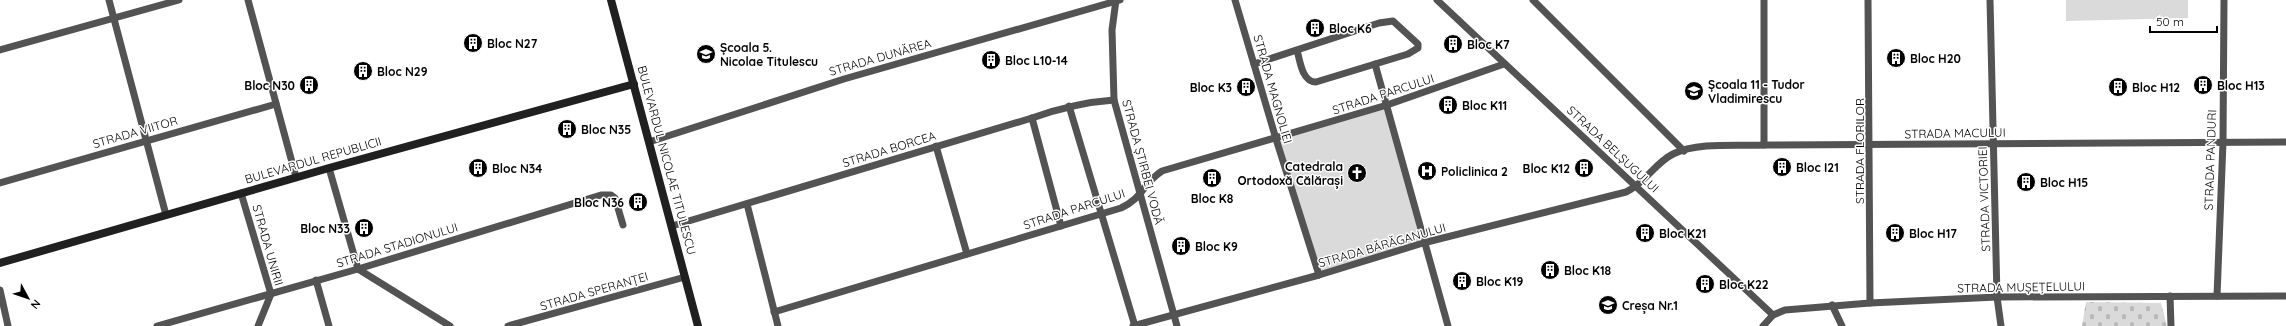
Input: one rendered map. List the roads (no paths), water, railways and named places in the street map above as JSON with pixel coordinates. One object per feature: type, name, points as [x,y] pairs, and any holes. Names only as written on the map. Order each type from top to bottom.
[{"type":"main road","name":"BULEVARDUL NICOLAE TITULESCU","points":[[611,0],[698,326]]},
{"type":"main road","name":"BULEVARDUL REPUBLICII","points":[[0,263],[296,177],[634,84]]},
{"type":"street","points":[[109,0],[166,215]]},
{"type":"street","points":[[0,50],[179,0]]},
{"type":"street","points":[[248,0],[296,177]]},
{"type":"street","name":"STRADA ȘTIRBEI VODĂ","points":[[1117,0],[1112,30],[1114,100],[1177,326]]},
{"type":"street","name":"STRADA DUNĂREA","points":[[649,142],[844,79],[1117,0]]},
{"type":"street","name":"STRADA MAGNOLIEI","points":[[1236,0],[1276,139],[1319,275]]},
{"type":"street","name":"STRADA BELȘUGULUI","points":[[1437,0],[1773,315]]},
{"type":"street","points":[[1533,0],[1684,150]]},
{"type":"street","points":[[1764,0],[1764,145]]},
{"type":"street","name":"STRADA FLORILOR","points":[[1868,0],[1870,303]]},
{"type":"street","name":"STRADA VICTORIEI","points":[[1990,0],[1998,297],[2001,326]]},
{"type":"street","name":"STRADA PANDURI","points":[[2217,296],[2223,142],[2224,0]]},
{"type":"street","points":[[1254,64],[1297,50],[1389,21],[1396,24],[1418,44],[1416,51],[1311,82],[1305,75],[1297,50]]},
{"type":"street","points":[[1375,64],[1423,243],[1448,326]]},
{"type":"street","name":"STRADA PARCULUI","points":[[774,312],[1121,208],[1132,203],[1140,195],[1147,182],[1162,171],[1276,139],[1387,105],[1504,64]]},
{"type":"street","name":"STRADA BORCEA","points":[[672,226],[1069,106],[1114,100]]},
{"type":"street","name":"STRADA VIITOR","points":[[0,183],[276,104]]},
{"type":"street","points":[[1069,106],[1134,326]]},
{"type":"street","points":[[1032,118],[1061,226]]},
{"type":"street","name":"STRADA MACULUI","points":[[1637,187],[1673,154],[1684,150],[1708,147],[1764,145],[1993,143],[2286,142]]},
{"type":"street","points":[[936,146],[967,254]]},
{"type":"street","points":[[329,168],[358,269],[450,326]]},
{"type":"street","name":"STRADA BĂRĂGANULUI","points":[[1134,326],[1319,275],[1423,243],[1626,192],[1637,187]]},
{"type":"street","name":"STRADA UNIRII","points":[[241,193],[271,294],[258,326]]},
{"type":"street","name":"STRADA STADIONULUI","points":[[157,326],[358,269],[601,195],[611,195],[615,198],[623,225]]},
{"type":"street","points":[[747,204],[778,326]]},
{"type":"street","name":"STRADA SPERANȚEI","points":[[508,326],[685,276]]},
{"type":"street","points":[[316,280],[329,326]]},
{"type":"street","points":[[0,290],[8,326]]},
{"type":"street","points":[[2170,296],[2171,326]]},
{"type":"street","name":"STRADA MUȘEȚELULUI","points":[[1773,315],[1785,310],[1832,305],[1998,297],[2286,296]]},
{"type":"street","points":[[1832,305],[1842,326]]},
{"type":"street","points":[[1764,326],[1773,315]]},
{"type":"place","name":"Bloc K6","points":[[1315,28]]},
{"type":"place","name":"Bloc N27","points":[[473,43]]},
{"type":"place","name":"Bloc K7","points":[[1453,44]]},
{"type":"place","name":"Școala 5. Nicolae Titulescu","points":[[706,54]]},
{"type":"place","name":"Bloc H20","points":[[1896,58]]},
{"type":"place","name":"Bloc L10-14","points":[[991,60]]},
{"type":"place","name":"Bloc N29","points":[[363,71]]},
{"type":"place","name":"Bloc N30","points":[[309,85]]},
{"type":"place","name":"Bloc H13","points":[[2203,85]]},
{"type":"place","name":"Bloc K3","points":[[1246,87]]},
{"type":"place","name":"Bloc H12","points":[[2118,87]]},
{"type":"place","name":"Școala 11 - Tudor Vladimirescu","points":[[1694,91]]},
{"type":"place","name":"Bloc K11","points":[[1448,105]]},
{"type":"place","name":"Bloc N35","points":[[567,129]]},
{"type":"place","name":"Bloc I21","points":[[1782,167]]},
{"type":"place","name":"Bloc N34","points":[[478,168]]},
{"type":"place","name":"Bloc K12","points":[[1584,168]]},
{"type":"place","name":"Policlinica 2","points":[[1427,171]]},
{"type":"place","name":"Catedrala Ortodoxă Călărași","points":[[1357,173]]},
{"type":"place","name":"Bloc K8","points":[[1212,178]]},
{"type":"place","name":"Bloc H15","points":[[2026,182]]},
{"type":"place","name":"Bloc N36","points":[[638,202]]},
{"type":"place","name":"Bloc N33","points":[[364,228]]},
{"type":"place","name":"Bloc K21","points":[[1645,233]]},
{"type":"place","name":"Bloc H17","points":[[1895,233]]},
{"type":"place","name":"Bloc K9","points":[[1181,246]]},
{"type":"place","name":"Bloc K18","points":[[1550,270]]},
{"type":"place","name":"Bloc K19","points":[[1462,281]]},
{"type":"place","name":"Bloc K22","points":[[1705,284]]},
{"type":"place","name":"Creșa Nr.1","points":[[1608,305]]}]
